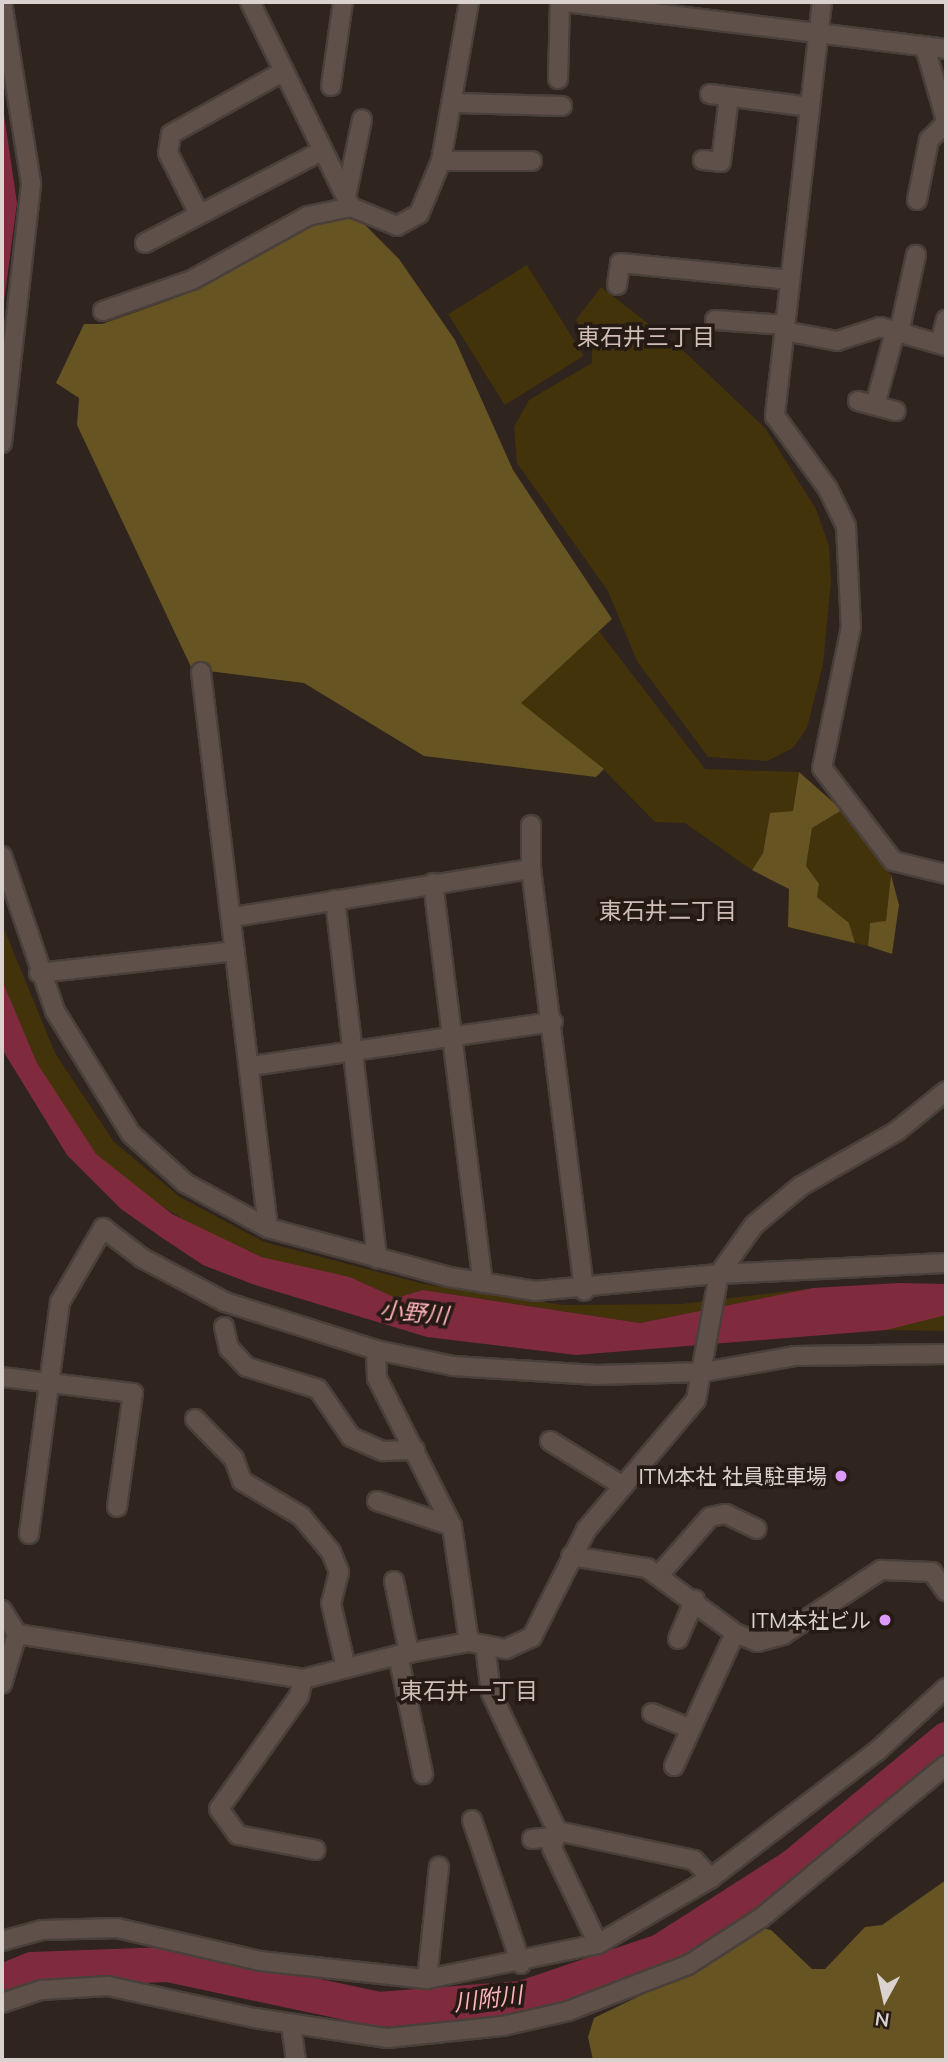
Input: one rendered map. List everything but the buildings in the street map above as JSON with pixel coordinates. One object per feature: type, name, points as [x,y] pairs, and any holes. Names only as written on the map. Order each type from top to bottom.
[{"type":"street","points":[[2,2],[31,183],[2,443]]},
{"type":"street","points":[[250,2],[348,202],[397,226],[419,214],[441,161],[456,103],[469,2]]},
{"type":"street","points":[[331,86],[343,2]]},
{"type":"street","points":[[558,79],[562,2],[615,5],[946,49]]},
{"type":"street","points":[[822,2],[775,416],[828,489],[846,526],[853,590],[822,768],[893,861],[946,874]]},
{"type":"street","points":[[918,200],[929,140],[946,121],[926,47]]},
{"type":"street","points":[[200,214],[168,153],[171,134],[284,71]]},
{"type":"street","points":[[710,94],[810,107]]},
{"type":"street","points":[[703,160],[721,162],[729,97]]},
{"type":"street","points":[[456,103],[562,106]]},
{"type":"street","points":[[348,202],[362,120]]},
{"type":"street","points":[[145,243],[322,150]]},
{"type":"street","points":[[441,161],[532,161]]},
{"type":"street","points":[[103,311],[192,280],[308,216],[348,202]]},
{"type":"street","points":[[896,411],[866,403],[897,332],[916,255]]},
{"type":"street","points":[[617,285],[620,263],[790,280]]},
{"type":"street","points":[[715,320],[784,328],[837,341],[867,328],[897,332],[943,345],[946,320]]},
{"type":"street","points":[[201,672],[234,917],[235,951],[251,1066],[268,1228]]},
{"type":"street","points":[[531,825],[531,869],[553,1022],[584,1291]]},
{"type":"street","points":[[2,856],[39,973],[85,1064],[155,1162],[268,1228],[377,1259],[483,1283],[584,1291],[946,1264]]},
{"type":"street","points":[[234,917],[531,869]]},
{"type":"street","points":[[433,883],[483,1283]]},
{"type":"street","points":[[335,900],[377,1259]]},
{"type":"street","points":[[39,973],[235,951]]},
{"type":"street","points":[[251,1066],[553,1022]]},
{"type":"street","points":[[17,1634],[303,1679],[403,1653],[477,1643],[506,1648],[532,1637],[571,1556],[623,1486],[684,1416],[706,1367],[718,1279],[754,1226],[801,1186],[897,1131],[946,1091]]},
{"type":"street","points":[[29,1534],[49,1382],[67,1281],[103,1228],[142,1258],[225,1302],[376,1350],[516,1373],[706,1367],[796,1356],[946,1354]]},
{"type":"street","points":[[224,1327],[229,1348],[247,1367],[318,1390],[351,1437],[383,1451],[415,1450]]},
{"type":"street","points":[[376,1350],[377,1378],[452,1526],[477,1643],[491,1693],[554,1834],[598,1944]]},
{"type":"street","points":[[2,1377],[133,1393],[117,1507]]},
{"type":"street","points":[[195,1419],[234,1459],[242,1481],[301,1516],[331,1552],[339,1572],[331,1603],[346,1668]]},
{"type":"street","points":[[550,1441],[623,1486]]},
{"type":"street","points":[[377,1501],[452,1526]]},
{"type":"street","points":[[659,1576],[710,1517],[726,1514],[757,1529]]},
{"type":"street","points":[[571,1556],[627,1560],[695,1599],[735,1633],[771,1641],[881,1570],[932,1572],[946,1591]]},
{"type":"street","points":[[394,1581],[423,1774]]},
{"type":"street","points":[[678,1639],[695,1599]]},
{"type":"street","points":[[2,1610],[17,1634],[2,1684]]},
{"type":"street","points":[[674,1766],[735,1633]]},
{"type":"street","points":[[303,1679],[299,1696],[219,1809],[238,1835],[316,1850]]},
{"type":"street","points":[[2,1941],[42,1930],[117,1928],[260,1961],[428,1979],[521,1964],[598,1944],[711,1878],[876,1752],[946,1688]]},
{"type":"street","points":[[652,1713],[691,1730]]},
{"type":"street","points":[[2,2003],[41,1990],[108,1986],[291,2025],[421,2037],[503,2026],[616,1997],[688,1965],[761,1918],[946,1765]]},
{"type":"street","points":[[472,1820],[521,1964]]},
{"type":"street","points":[[532,1839],[554,1834],[694,1860],[711,1878]]},
{"type":"street","points":[[428,1979],[439,1867]]},
{"type":"street","points":[[291,2025],[296,2060]]},
{"type":"shaded area","points":[[332,215],[362,222],[399,259],[455,340],[513,470],[612,619],[521,703],[604,769],[596,777],[424,756],[304,683],[192,669],[77,425],[79,398],[56,383],[84,324],[102,324],[170,300]]},
{"type":"shaded area","points":[[527,265],[584,356],[505,405],[448,314]]},
{"type":"shaded area","points":[[601,287],[686,353],[765,428],[816,509],[829,546],[831,582],[823,664],[807,728],[793,748],[767,761],[708,757],[637,661],[608,591],[517,463],[514,427],[529,400],[592,363],[592,349],[576,320]]},
{"type":"shaded area","points":[[599,631],[705,769],[799,772],[793,811],[770,814],[763,853],[752,870],[685,823],[655,822],[603,769],[520,703]]},
{"type":"shaded area","points":[[799,772],[842,810],[812,828],[806,866],[819,884],[817,897],[849,923],[855,943],[788,927],[789,889],[752,870],[763,853],[770,813],[793,811]]},
{"type":"shaded area","points":[[842,810],[891,875],[886,922],[870,923],[868,946],[855,943],[849,923],[817,897],[806,866],[812,828]]},
{"type":"shaded area","points":[[891,875],[899,905],[892,954],[868,946],[870,923],[886,921]]},
{"type":"shaded area","points":[[2,924],[55,1053],[114,1142],[180,1197],[264,1242],[424,1284],[563,1305],[681,1304],[813,1288],[640,1323],[423,1290],[396,1298],[350,1277],[261,1258],[217,1240],[131,1187],[96,1154],[69,1115],[37,1063],[2,980]]},
{"type":"shaded area","points":[[946,1315],[946,1331],[886,1330],[920,1318]]},
{"type":"shaded area","points":[[946,1880],[946,2060],[593,2060],[588,2037],[594,2018],[695,1969],[754,1926],[771,1930],[812,1969],[825,1969],[865,1927],[882,1925]]},
{"type":"water","points":[[2,101],[17,203],[2,317]]},
{"type":"water","name":"小野川","points":[[2,980],[37,1063],[96,1154],[172,1214],[261,1257],[350,1277],[396,1298],[423,1290],[640,1323],[813,1288],[899,1283],[946,1284],[946,1315],[886,1330],[576,1355],[427,1337],[255,1285],[203,1265],[161,1237],[121,1209],[67,1155],[2,1049]]},
{"type":"waterway","name":"川附川","points":[[2,1981],[32,1969],[167,1964],[378,2009],[521,1998],[660,1951],[793,1866],[946,1739]]},
{"type":"place","name":"ITM本社 社員駐車場","points":[[841,1476]]},
{"type":"place","name":"ITM本社ビル","points":[[885,1620]]},
{"type":"district","name":"東石井三丁目","points":[[646,337]]},
{"type":"district","name":"東石井二丁目","points":[[668,911]]},
{"type":"district","name":"東石井一丁目","points":[[469,1691]]}]
